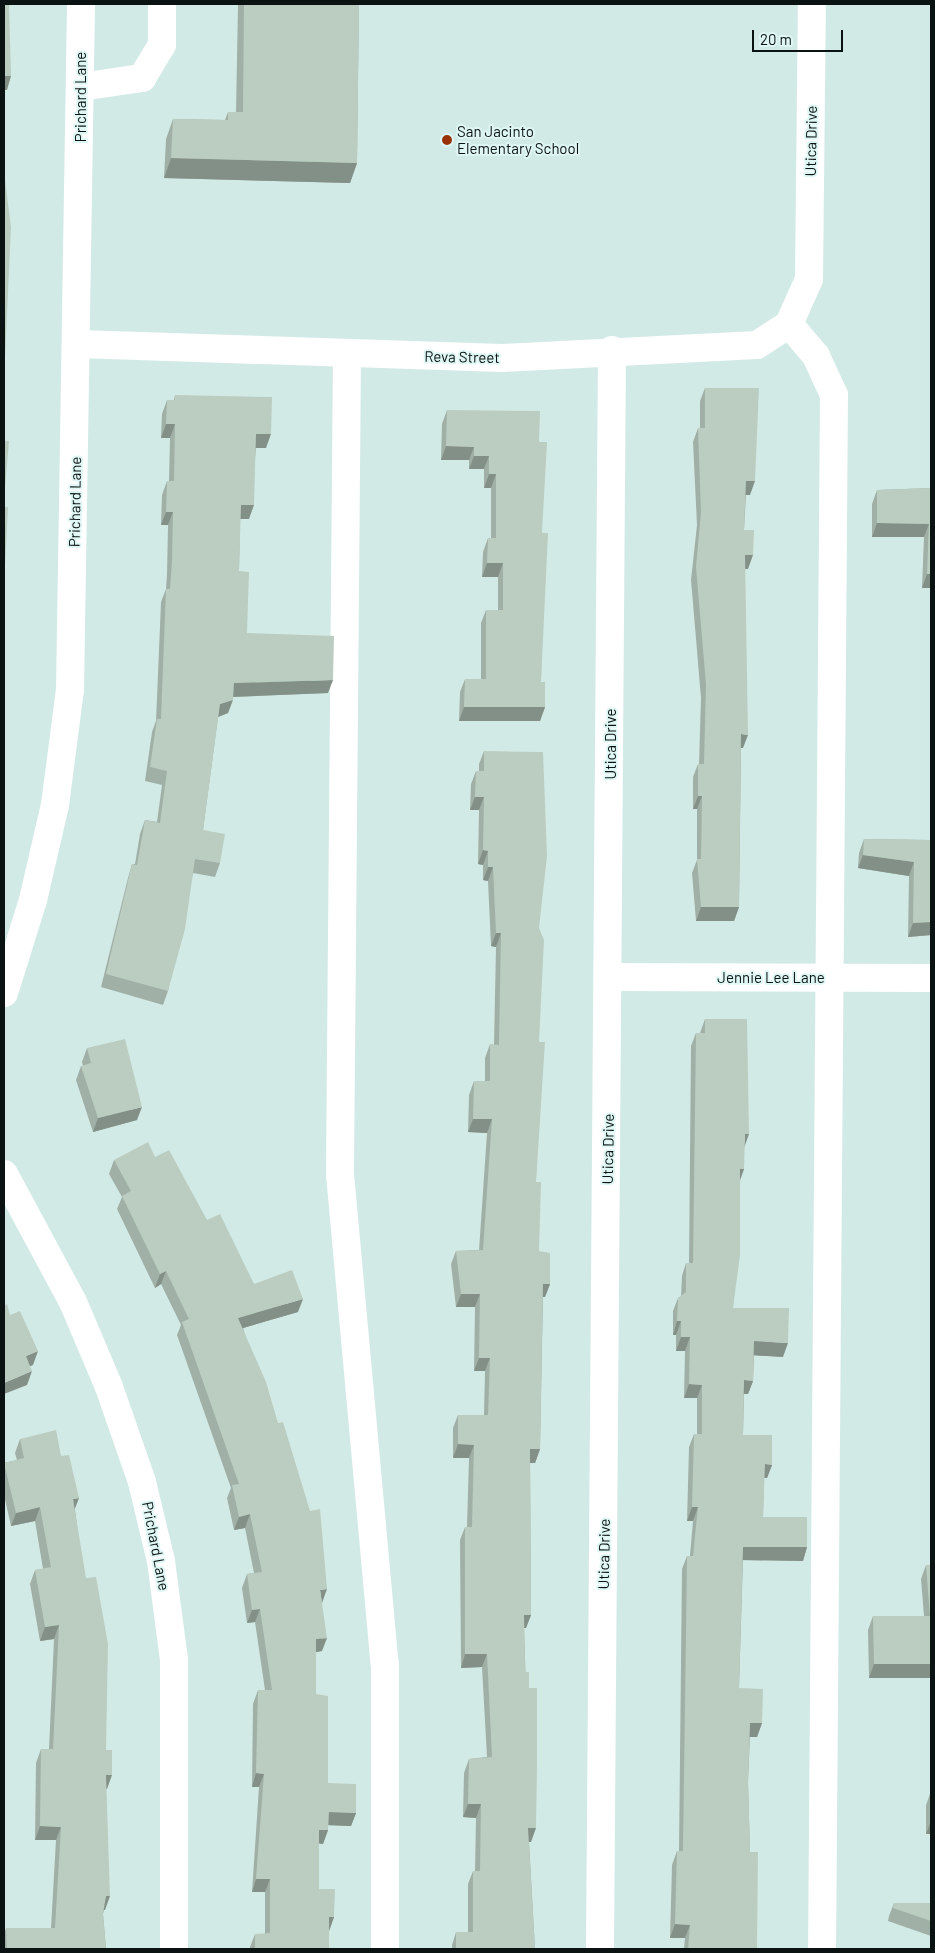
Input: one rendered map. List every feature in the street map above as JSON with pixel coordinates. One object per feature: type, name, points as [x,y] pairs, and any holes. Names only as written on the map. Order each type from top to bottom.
[{"type":"street","name":"Prichard Lane","points":[[4,993],[33,900],[55,805],[70,690],[79,344],[81,4]]},
{"type":"street","points":[[81,86],[142,78],[162,45],[162,4]]},
{"type":"street","name":"Utica Drive","points":[[789,324],[809,279],[812,4]]},
{"type":"street","points":[[789,324],[816,356],[834,395],[827,978],[822,1949]]},
{"type":"street","name":"Reva Street","points":[[79,344],[502,358],[612,350],[758,345],[789,324]]},
{"type":"street","name":"Utica Drive","points":[[600,1949],[610,977],[612,350]]},
{"type":"street","points":[[347,353],[340,1174],[386,1664],[385,1949]]},
{"type":"street","name":"Jennie Lee Lane","points":[[610,977],[931,978]]},
{"type":"street","name":"Prichard Lane","points":[[4,1174],[74,1302],[109,1387],[142,1482],[162,1561],[174,1660],[174,1949]]},
{"type":"building","points":[[4,4],[9,4],[11,76],[5,76],[5,180],[11,227],[5,358],[5,441],[9,441],[4,500]]},
{"type":"building","points":[[244,4],[359,4],[357,163],[171,158],[173,119],[228,120],[228,112],[243,112]]},
{"type":"building","points":[[705,388],[759,388],[755,481],[746,481],[744,530],[754,530],[753,555],[745,555],[748,735],[741,734],[739,907],[701,907],[697,859],[701,859],[702,796],[698,796],[698,764],[704,764],[706,684],[696,567],[701,512],[698,428],[705,428]]},
{"type":"building","points":[[175,395],[272,397],[271,434],[256,434],[254,505],[241,505],[239,571],[249,572],[247,633],[334,636],[333,680],[234,683],[233,700],[220,704],[203,830],[225,834],[220,863],[195,859],[185,929],[168,991],[106,974],[132,864],[137,865],[145,820],[160,823],[167,771],[150,767],[157,719],[161,719],[166,589],[170,589],[172,561],[173,512],[166,512],[167,481],[174,481],[175,424],[166,424],[167,400],[175,400]]},
{"type":"building","points":[[447,410],[540,411],[539,442],[547,442],[542,533],[548,533],[541,682],[545,682],[545,707],[464,707],[465,679],[486,679],[486,610],[503,610],[503,563],[487,563],[488,538],[496,538],[496,474],[489,474],[489,456],[474,456],[474,447],[446,446]]},
{"type":"building","points":[[931,488],[931,524],[877,523],[877,490]]},
{"type":"building","points":[[4,507],[8,507],[4,585]]},
{"type":"building","points":[[929,524],[931,524],[931,574],[927,574]]},
{"type":"building","points":[[484,751],[543,752],[547,856],[539,928],[544,940],[539,1042],[545,1042],[536,1182],[541,1182],[539,1251],[550,1253],[550,1284],[543,1284],[540,1449],[530,1449],[531,1615],[524,1615],[525,1672],[529,1672],[529,1688],[537,1688],[536,1828],[528,1828],[535,1949],[456,1949],[456,1932],[473,1932],[473,1871],[480,1871],[481,1804],[468,1804],[469,1759],[492,1757],[487,1654],[465,1654],[465,1527],[472,1527],[474,1445],[458,1444],[458,1415],[488,1415],[490,1358],[479,1358],[480,1294],[461,1294],[456,1251],[483,1250],[492,1119],[473,1119],[474,1081],[490,1081],[490,1044],[499,1045],[501,933],[496,933],[493,867],[488,867],[488,851],[483,850],[484,797],[475,797],[476,771],[484,771]]},
{"type":"building","points":[[864,839],[931,840],[931,922],[913,923],[914,862],[863,855]]},
{"type":"building","points":[[705,1019],[747,1019],[749,1134],[745,1134],[744,1169],[740,1169],[740,1255],[733,1308],[789,1308],[788,1343],[754,1341],[753,1381],[744,1380],[743,1435],[772,1435],[772,1465],[765,1464],[763,1517],[807,1517],[807,1547],[743,1547],[739,1688],[763,1689],[762,1723],[750,1723],[748,1782],[750,1852],[758,1852],[757,1949],[688,1949],[690,1925],[675,1924],[677,1851],[683,1851],[687,1556],[693,1556],[698,1507],[692,1507],[694,1434],[702,1434],[702,1385],[689,1384],[690,1337],[681,1337],[681,1321],[677,1321],[678,1298],[686,1292],[686,1263],[693,1263],[696,1033],[705,1033]]},
{"type":"building","points":[[125,1039],[142,1107],[98,1118],[81,1066],[91,1063],[87,1048]]},
{"type":"building","points":[[148,1142],[155,1157],[169,1150],[207,1220],[220,1214],[254,1284],[292,1270],[303,1299],[238,1318],[266,1382],[278,1423],[283,1422],[310,1511],[320,1509],[327,1589],[320,1590],[327,1638],[316,1639],[316,1694],[328,1696],[328,1783],[356,1784],[356,1813],[329,1812],[328,1830],[319,1830],[319,1889],[335,1889],[334,1917],[329,1917],[329,1949],[255,1949],[255,1934],[270,1933],[270,1879],[256,1879],[264,1774],[256,1773],[258,1690],[272,1690],[260,1609],[252,1610],[247,1574],[262,1572],[250,1514],[239,1517],[232,1485],[239,1484],[182,1322],[189,1319],[166,1271],[160,1274],[122,1196],[131,1191],[114,1160]]},
{"type":"building","points":[[7,1304],[10,1315],[20,1311],[38,1351],[26,1356],[32,1371],[4,1383],[4,1306]]},
{"type":"building","points":[[56,1430],[61,1456],[69,1455],[79,1498],[73,1499],[86,1578],[96,1577],[108,1644],[106,1750],[112,1750],[112,1775],[106,1775],[110,1896],[106,1896],[103,1914],[106,1949],[7,1949],[6,1928],[55,1928],[61,1827],[40,1826],[41,1749],[53,1749],[59,1625],[45,1627],[35,1570],[51,1567],[40,1507],[16,1513],[4,1463],[24,1458],[20,1439]]},
{"type":"building","points":[[926,1565],[931,1565],[931,1664],[874,1664],[873,1616],[930,1616]]},
{"type":"building","points":[[894,1903],[931,1903],[931,1921],[893,1908]]},
{"type":"place","name":"San Jacinto Elementary School","points":[[447,140]]}]
